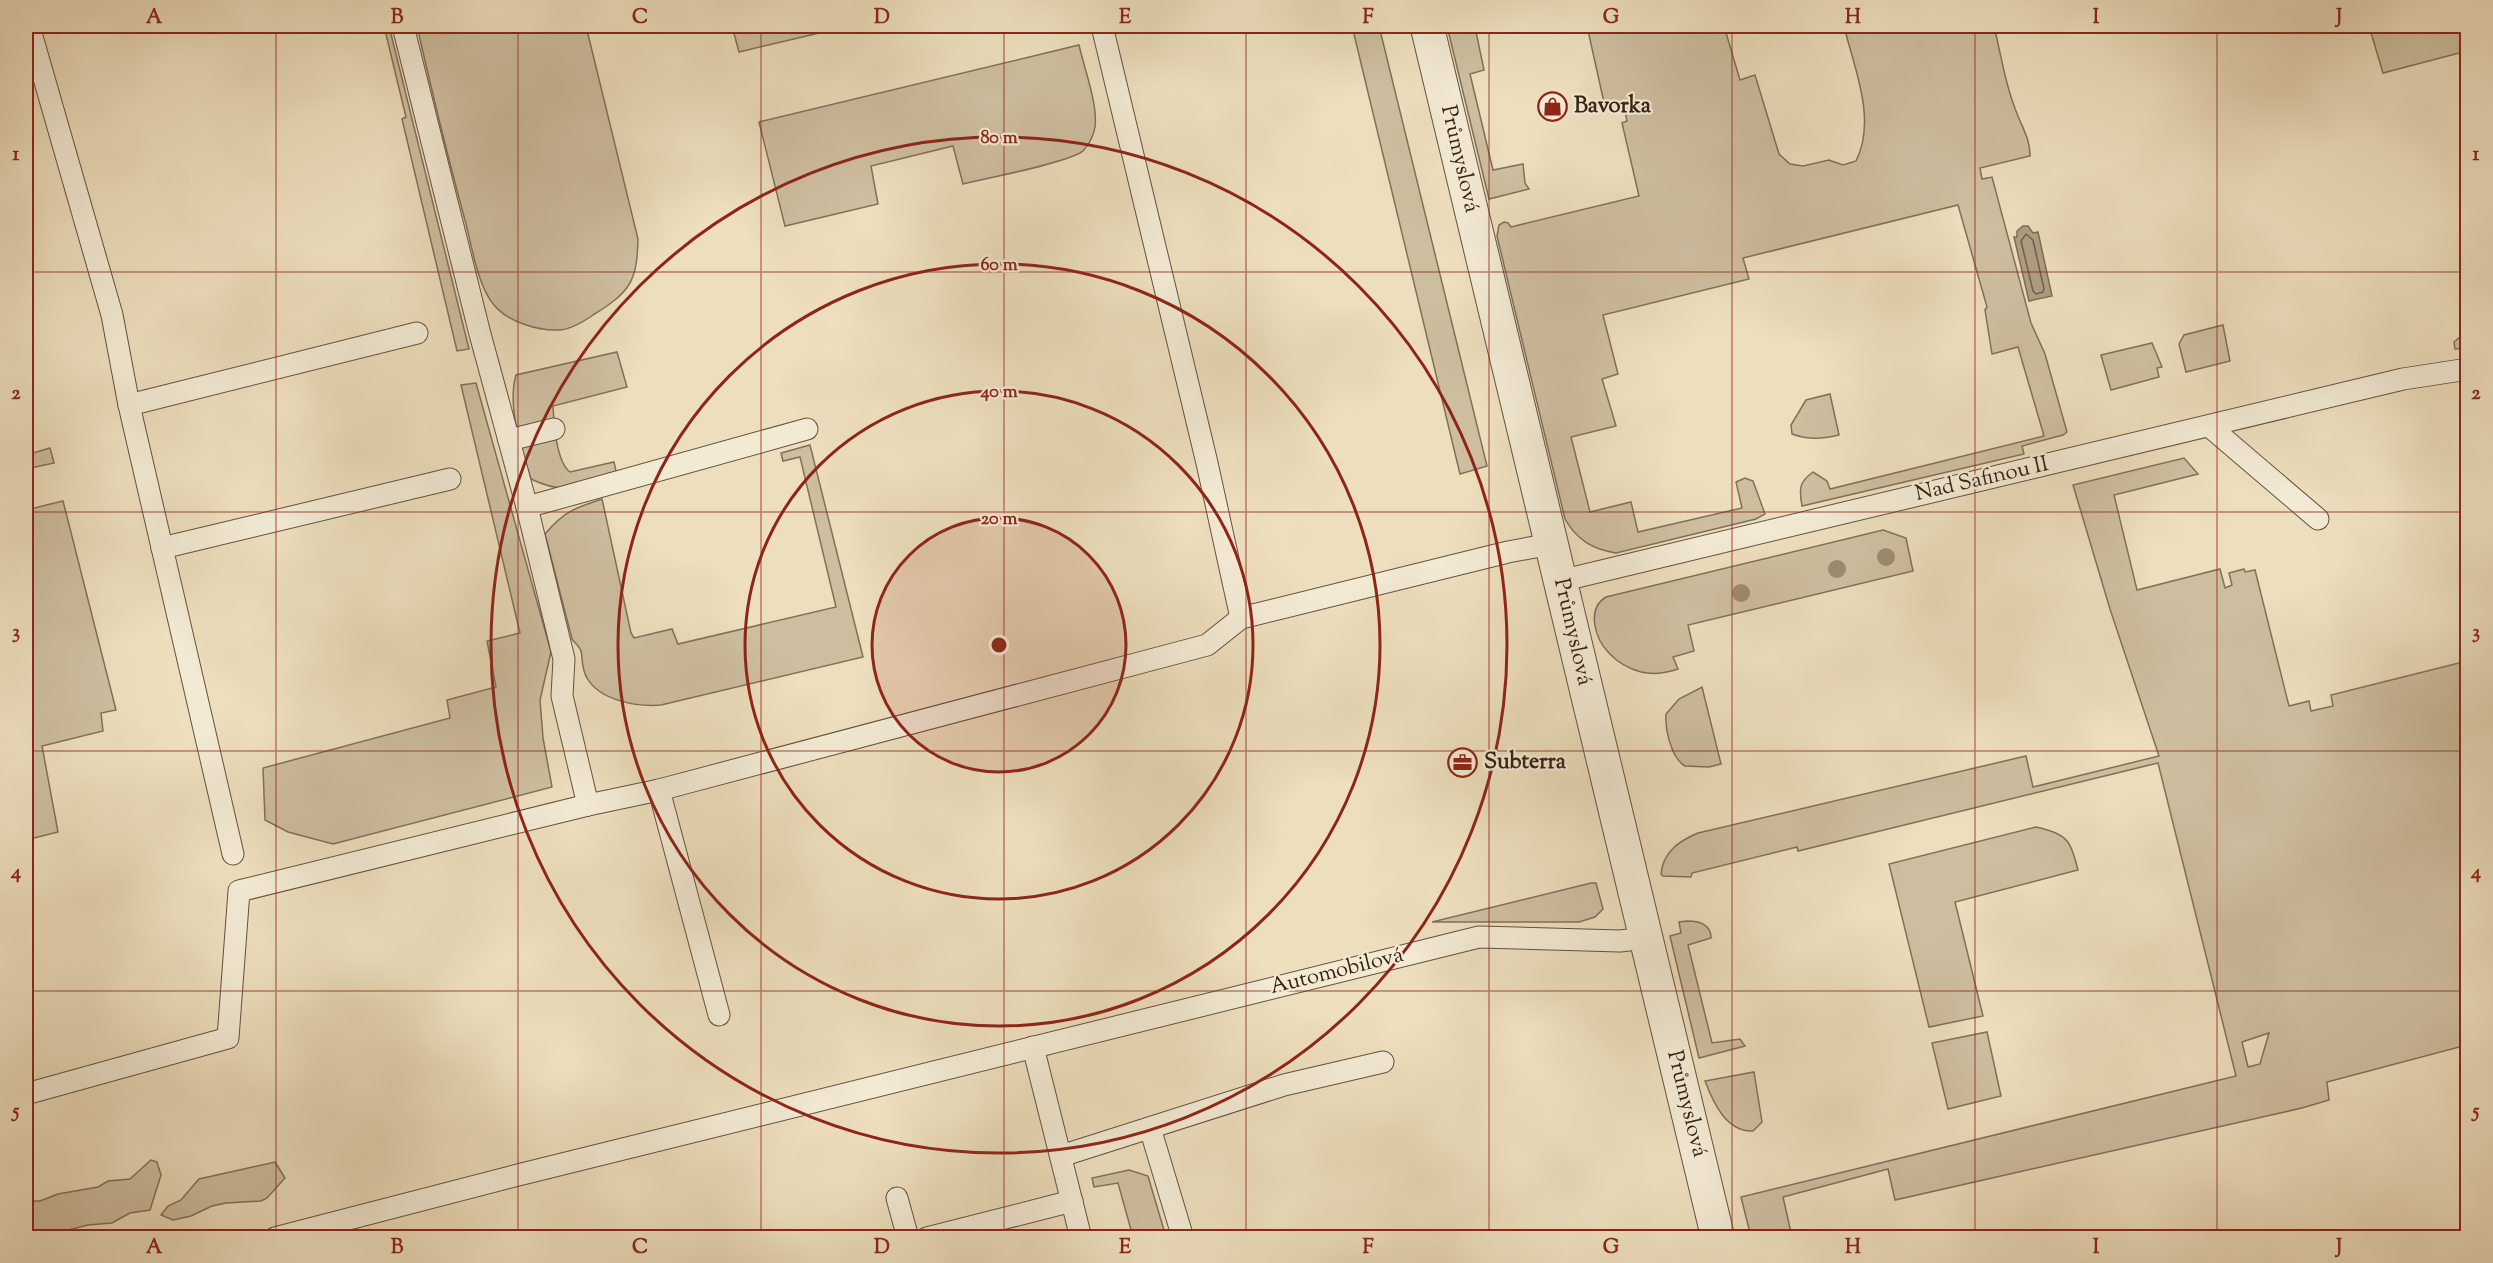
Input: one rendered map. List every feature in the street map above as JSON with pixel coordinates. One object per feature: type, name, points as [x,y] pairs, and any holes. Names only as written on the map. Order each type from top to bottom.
[{"type":"street","name":"Průmyslová","points":[[1427,26],[1718,1238]]},
{"type":"lane","points":[[29,26],[112,315],[129,405],[233,854]]},
{"type":"lane","points":[[403,26],[564,659],[562,696],[588,805]]},
{"type":"lane","points":[[1102,26],[1207,463],[1241,618]]},
{"type":"lane","points":[[129,405],[417,333]]},
{"type":"lane","name":"Nad Safinou II","points":[[1560,581],[2403,379],[2468,369]]},
{"type":"lane","points":[[2209,426],[2318,519]]},
{"type":"lane","points":[[509,440],[554,429]]},
{"type":"lane","points":[[527,507],[807,429]]},
{"type":"lane","points":[[162,548],[450,478]]},
{"type":"lane","points":[[26,1094],[228,1038],[239,891],[659,789],[1207,645],[1241,618],[1508,552],[1551,544]]},
{"type":"lane","points":[[659,789],[719,1015]]},
{"type":"lane","name":"Automobilová","points":[[275,1238],[302,1234],[529,1172],[1479,937],[1620,941],[1646,939]]},
{"type":"lane","points":[[1033,1047],[1081,1238]]},
{"type":"lane","points":[[1061,1156],[1284,1085],[1383,1062]]},
{"type":"lane","points":[[1150,1128],[1183,1238]]},
{"type":"lane","points":[[897,1198],[908,1238]]},
{"type":"lane","points":[[927,1238],[1072,1201]]},
{"type":"shaded area","points":[[384,26],[389,26],[469,349],[457,351],[402,119],[406,117]]},
{"type":"shaded area","points":[[417,26],[586,26],[638,239],[636,266],[629,284],[616,299],[581,323],[560,330],[533,327],[507,316],[488,297],[476,266]]},
{"type":"shaded area","points":[[732,26],[849,26],[739,52]]},
{"type":"shaded area","points":[[1352,26],[1379,26],[1487,466],[1460,474]]},
{"type":"shaded area","points":[[1447,26],[1475,27],[1484,70],[1470,74],[1493,170],[1523,164],[1525,183],[1529,189],[1489,199]]},
{"type":"shaded area","points":[[1587,26],[1724,26],[1740,80],[1755,75],[1779,154],[1790,164],[1803,166],[1829,160],[1843,165],[1856,161],[1862,145],[1864,111],[1862,94],[1844,26],[1994,26],[2007,83],[2028,140],[2030,156],[1980,168],[1982,179],[1992,177],[2031,323],[2045,354],[2067,432],[2022,446],[2024,454],[1802,506],[1801,486],[1813,472],[1827,481],[1830,489],[2044,436],[2018,347],[1992,354],[1985,310],[1987,307],[1958,205],[1743,258],[1749,279],[1603,315],[1618,374],[1602,379],[1616,426],[1571,437],[1590,512],[1631,502],[1638,532],[1742,508],[1736,482],[1745,478],[1753,481],[1765,514],[1756,519],[1616,553],[1592,546],[1580,538],[1565,519],[1497,236],[1499,225],[1504,222],[1511,227],[1639,196],[1622,123],[1627,121],[1623,102],[1605,107]]},
{"type":"shaded area","points":[[2369,26],[2467,26],[2467,51],[2383,73]]},
{"type":"shaded area","points":[[1079,45],[1093,97],[1095,118],[1092,137],[1083,151],[1045,165],[963,184],[953,146],[871,166],[878,204],[785,226],[759,122]]},
{"type":"shaded area","points":[[2223,325],[2230,361],[2186,372],[2179,344],[2184,335]]},
{"type":"shaded area","points":[[2467,335],[2467,348],[2455,349],[2454,342]]},
{"type":"shaded area","points":[[2152,343],[2162,367],[2157,368],[2159,377],[2111,390],[2101,355]]},
{"type":"shaded area","points":[[617,352],[627,387],[553,406],[555,432],[565,467],[570,472],[614,462],[617,476],[574,488],[554,487],[531,479],[519,441],[514,414],[516,375]]},
{"type":"shaded area","points":[[476,383],[551,652],[540,700],[543,738],[552,787],[333,844],[288,832],[265,820],[263,768],[450,718],[447,700],[496,687],[487,641],[520,633],[461,385]]},
{"type":"shaded area","points":[[1830,394],[1839,435],[1815,438],[1792,434],[1791,425],[1806,400]]},
{"type":"shaded area","points":[[810,445],[863,657],[661,705],[642,705],[620,701],[593,686],[584,671],[580,649],[572,639],[545,534],[552,526],[570,511],[602,499],[631,633],[634,638],[672,629],[678,644],[836,607],[800,457],[783,461],[781,453]]},
{"type":"shaded area","points":[[50,448],[54,463],[26,469],[26,455]]},
{"type":"shaded area","points":[[2184,458],[2198,474],[2114,495],[2137,590],[2220,569],[2225,588],[2232,585],[2229,573],[2244,569],[2245,572],[2255,570],[2289,706],[2309,701],[2311,711],[2333,706],[2331,695],[2467,661],[2467,1045],[2327,1082],[2329,1100],[2302,1108],[1895,1200],[1888,1169],[1783,1197],[1792,1237],[1751,1237],[1741,1197],[2236,1076],[2158,763],[1798,851],[1797,847],[1692,873],[1691,877],[1661,874],[1665,859],[1673,848],[1698,833],[2026,756],[2033,787],[2159,756],[2110,609],[2073,485]],"holes":[[[2269,1033],[2260,1064],[2248,1067],[2242,1042]]]},
{"type":"shaded area","points":[[63,501],[116,710],[101,713],[103,731],[42,746],[58,832],[26,840],[26,510]]},
{"type":"shaded area","points":[[1883,530],[1906,538],[1913,571],[1688,625],[1694,651],[1673,657],[1678,669],[1646,673],[1632,669],[1609,653],[1597,632],[1594,616],[1600,602],[1606,597]]},
{"type":"shaded area","points":[[1702,687],[1721,764],[1709,767],[1685,766],[1676,757],[1670,743],[1666,714],[1679,699]]},
{"type":"shaded area","points":[[2036,827],[2055,832],[2066,840],[2073,852],[2078,870],[1955,902],[1983,1016],[1929,1027],[1889,864]]},
{"type":"shaded area","points":[[1596,883],[1603,909],[1595,917],[1579,922],[1432,922]]},
{"type":"shaded area","points":[[1679,922],[1704,924],[1710,933],[1711,938],[1688,945],[1712,1043],[1740,1039],[1745,1046],[1699,1058],[1670,936],[1681,933]]},
{"type":"shaded area","points":[[1987,1032],[2001,1096],[1948,1109],[1932,1043]]},
{"type":"shaded area","points":[[1754,1072],[1762,1122],[1753,1131],[1735,1127],[1728,1121],[1712,1098],[1705,1081]]},
{"type":"shaded area","points":[[151,1160],[157,1162],[161,1175],[150,1210],[130,1213],[112,1223],[88,1225],[41,1237],[26,1237],[26,1198],[28,1201],[40,1201],[58,1194],[98,1187],[108,1181],[130,1179]]},
{"type":"shaded area","points":[[275,1162],[285,1178],[267,1198],[261,1201],[212,1206],[191,1216],[173,1220],[161,1215],[168,1206],[181,1200],[199,1179]]},
{"type":"shaded area","points":[[1129,1170],[1148,1176],[1166,1237],[1133,1237],[1118,1183],[1094,1187],[1092,1178]]},
{"type":"water","points":[[2023,226],[2028,226],[2033,233],[2038,232],[2052,296],[2029,301],[2014,237],[2017,237],[2017,231]]},
{"type":"place","name":"Bavorka","points":[[1553,107]]},
{"type":"place","name":"Subterra","points":[[1463,763]]}]
